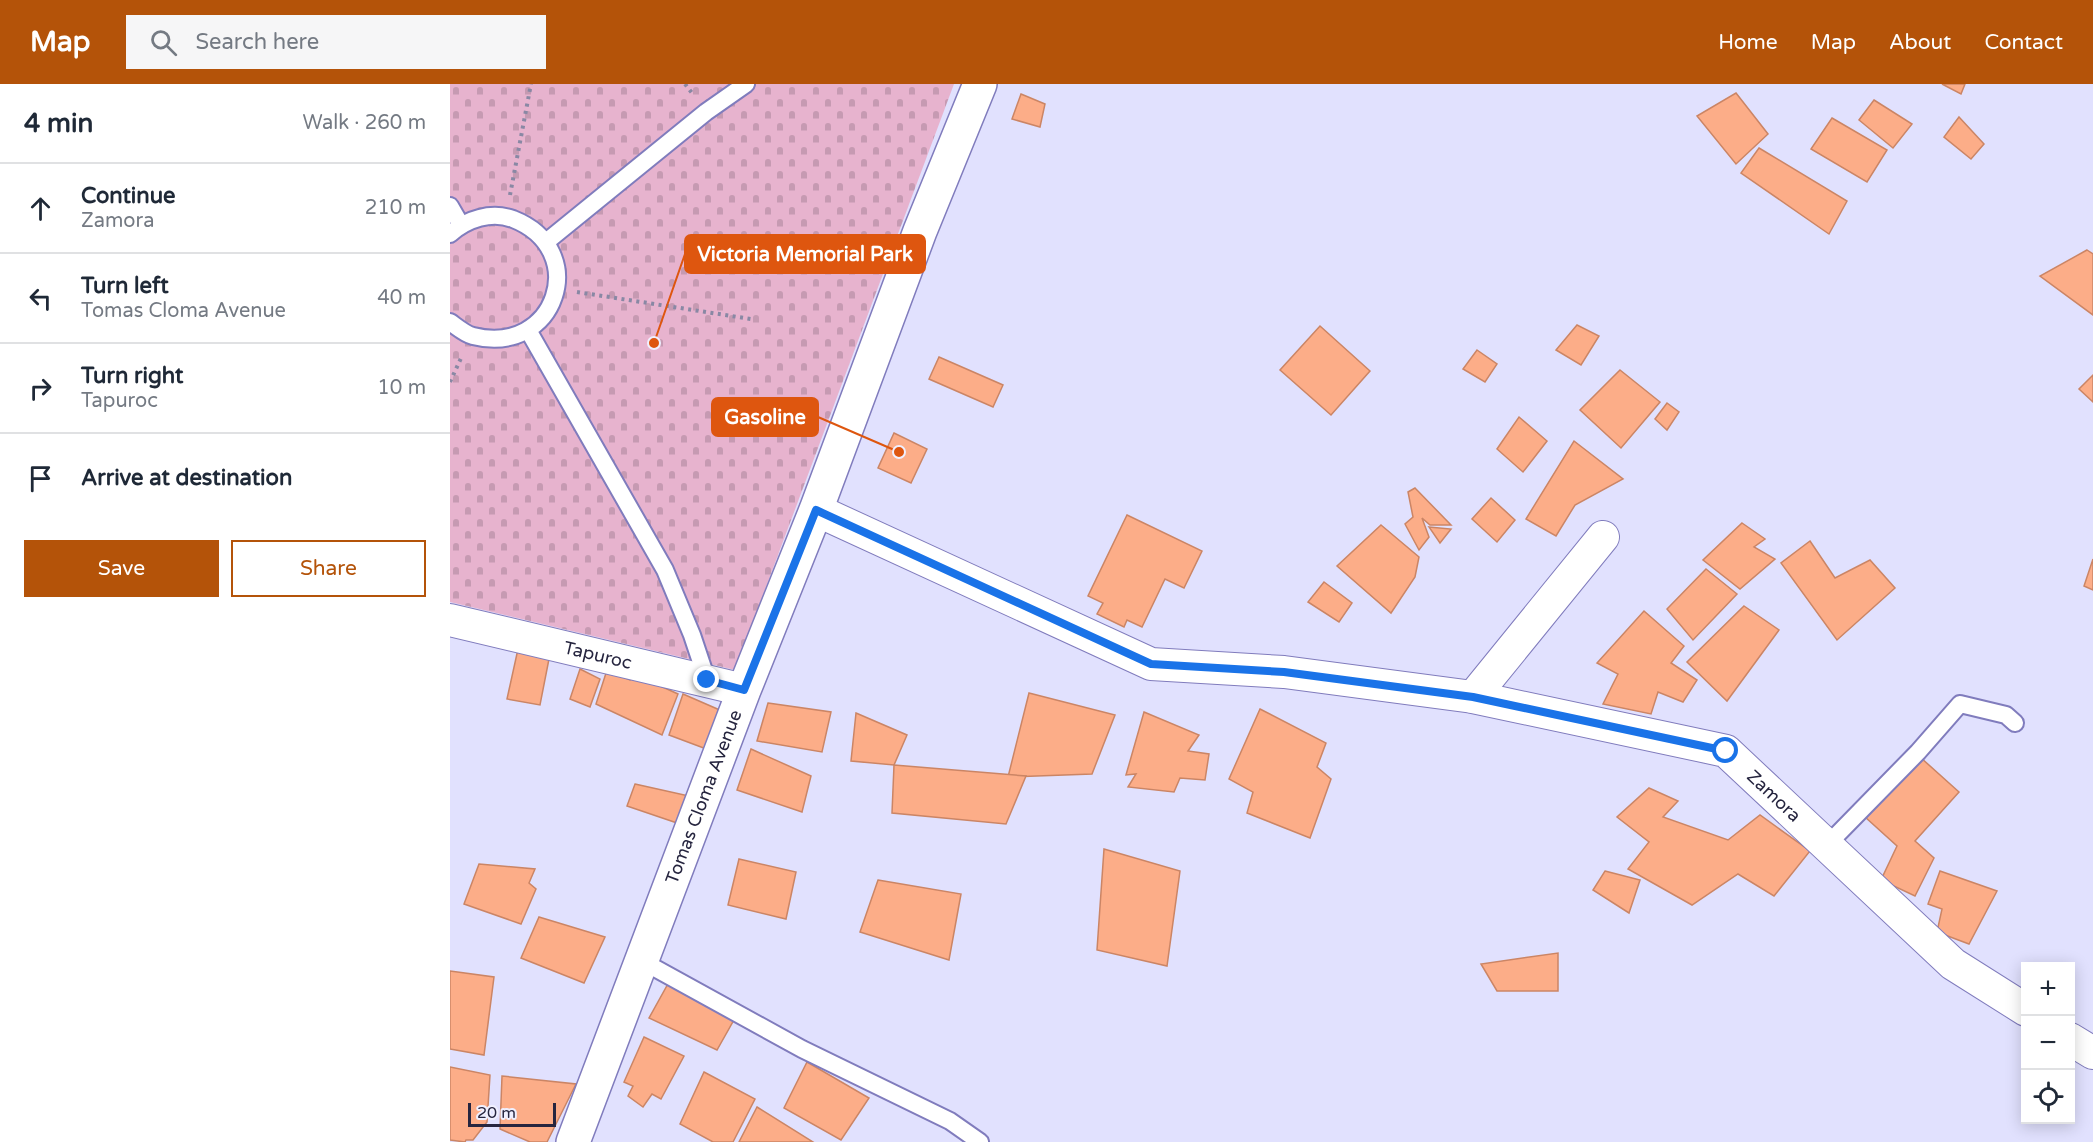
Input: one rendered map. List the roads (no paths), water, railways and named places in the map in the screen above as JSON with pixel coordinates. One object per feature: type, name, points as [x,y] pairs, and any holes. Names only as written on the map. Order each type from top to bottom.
[{"type":"main road","name":"Tomas Cloma Avenue","points":[[573,1142],[744,690],[816,510],[920,231],[980,84]]},
{"type":"street","name":"Zamora","points":[[816,510],[1151,664],[1284,672],[1473,697],[1726,751],[1953,964],[2021,1007]]},
{"type":"street","points":[[1473,697],[1603,537]]},
{"type":"street","name":"Tapuroc","points":[[450,620],[744,690]]},
{"type":"street","points":[[2075,1041],[2093,1053]]},
{"type":"lane","points":[[546,242],[706,112],[746,84]]},
{"type":"lane","points":[[450,206],[455,229],[482,216],[506,216],[528,225],[546,242],[556,265],[557,289],[547,313],[528,330],[500,340],[471,336],[450,322]]},
{"type":"lane","points":[[528,330],[665,570],[707,680]]},
{"type":"lane","points":[[1827,845],[1918,752],[1960,704],[2006,715],[2015,723]]},
{"type":"lane","points":[[642,961],[802,1049],[950,1121],[980,1142]]},
{"type":"place","name":"Victoria Memorial Park","points":[[654,343]]},
{"type":"place","name":"Gasoline","points":[[899,452]]}]
